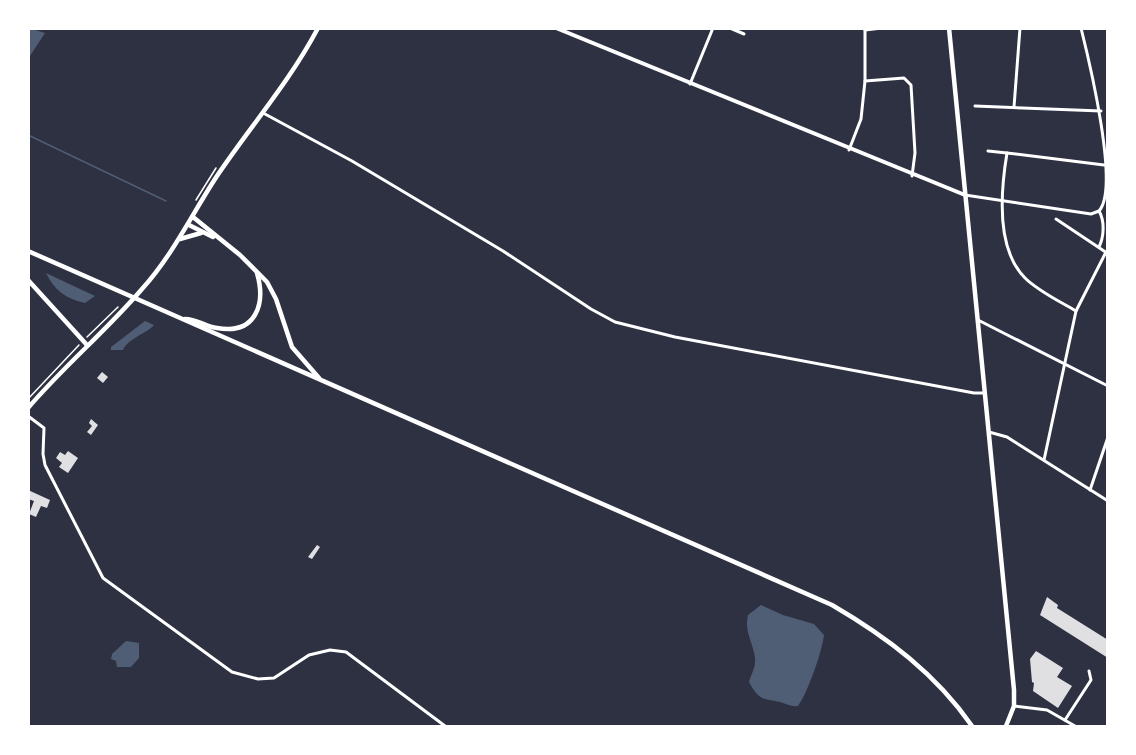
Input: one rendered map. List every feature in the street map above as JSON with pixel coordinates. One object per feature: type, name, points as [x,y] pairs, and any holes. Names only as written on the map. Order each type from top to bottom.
[{"type":"main road","points":[[28,408],[86,343],[151,280],[189,225],[215,180],[295,70],[318,28]]},
{"type":"main road","points":[[949,28],[1014,706],[1006,726]]},
{"type":"main road","points":[[193,217],[257,272],[273,292],[292,347],[321,380]]},
{"type":"main road","points":[[189,225],[201,233],[217,238]]},
{"type":"main road","points":[[180,239],[201,233]]},
{"type":"main road","points":[[28,251],[832,605],[864,623],[910,657],[937,682],[972,726]]},
{"type":"main road","points":[[183,319],[194,319],[223,329],[237,328],[247,323],[256,314],[262,298],[257,272]]},
{"type":"main road","points":[[28,280],[86,343]]},
{"type":"street","points":[[556,28],[912,176],[965,195],[1000,202],[1091,214],[1100,212],[1107,215]]},
{"type":"street","points":[[690,84],[713,28]]},
{"type":"street","points":[[730,28],[744,34]]},
{"type":"street","points":[[849,150],[861,119],[865,81],[865,29],[882,28]]},
{"type":"street","points":[[1014,108],[1020,28]]},
{"type":"street","points":[[1082,28],[1101,111],[1104,200],[1100,212],[1103,237],[1099,248]]},
{"type":"street","points":[[865,81],[900,78],[909,82],[914,127],[912,176]]},
{"type":"street","points":[[975,106],[1101,111]]},
{"type":"street","points":[[265,114],[352,161],[503,251],[591,309],[615,322],[687,339],[974,393],[985,393]]},
{"type":"street","points":[[988,151],[1104,165]]},
{"type":"street","points":[[1007,153],[1000,202],[1009,248],[1024,277],[1076,311]]},
{"type":"street","points":[[1044,460],[1076,311],[1107,253],[1056,219]]},
{"type":"street","points":[[978,320],[1107,386]]},
{"type":"street","points":[[28,416],[44,428],[45,465],[103,578],[239,675],[258,679],[274,678],[309,655],[330,650],[346,652],[445,726]]},
{"type":"street","points":[[989,432],[1007,437],[1107,501]]},
{"type":"street","points":[[1090,490],[1107,437]]},
{"type":"street","points":[[1065,720],[1091,680],[1089,670]]},
{"type":"street","points":[[1014,706],[1047,710],[1075,726]]},
{"type":"path","points":[[28,399],[116,313]]},
{"type":"water","points":[[29,28],[45,33],[30,56],[29,55]]},
{"type":"water","points":[[46,273],[95,296],[85,303],[72,299],[57,289]]},
{"type":"water","points":[[145,321],[154,325],[128,343],[123,350],[111,350],[111,347]]},
{"type":"water","points":[[761,605],[783,615],[814,624],[824,635],[814,672],[798,706],[761,697],[749,682],[755,662],[747,621],[748,615]]},
{"type":"water","points":[[126,641],[139,643],[139,658],[131,667],[117,667],[116,661],[111,659],[112,654]]},
{"type":"building","points":[[102,372],[108,377],[103,383],[97,378]]},
{"type":"building","points":[[91,419],[98,425],[91,435],[87,432],[92,426],[89,423]]},
{"type":"building","points":[[68,451],[78,458],[68,473],[59,467],[62,463],[56,458],[60,452],[65,455]]},
{"type":"building","points":[[28,490],[50,500],[47,508],[41,506],[36,517],[29,514],[34,501],[28,499]]},
{"type":"building","points":[[317,545],[320,547],[312,559],[308,557]]},
{"type":"building","points":[[1047,597],[1058,605],[1057,608],[1108,640],[1108,658],[1040,615]]},
{"type":"building","points":[[1036,651],[1063,668],[1057,677],[1072,686],[1058,708],[1033,691],[1030,659]]},
{"type":"waterway","points":[[28,135],[166,201]]}]
